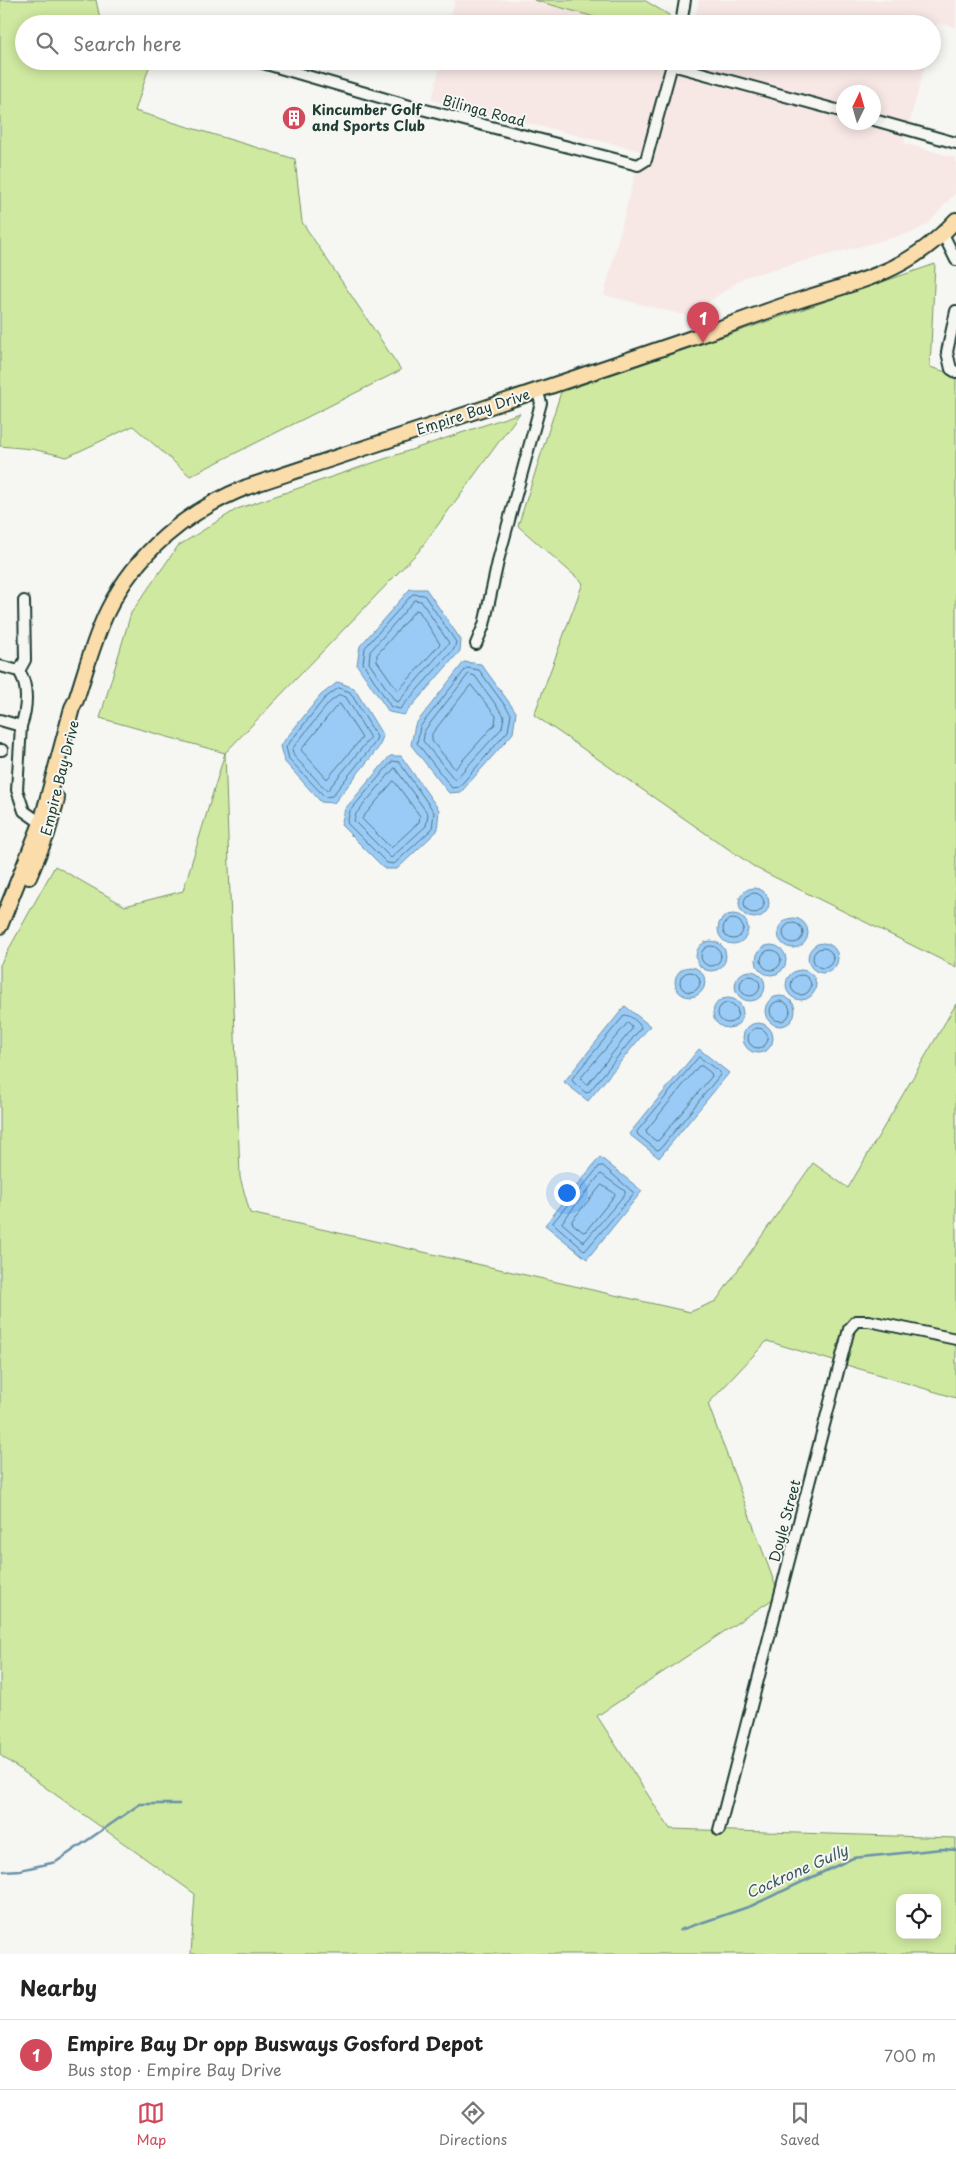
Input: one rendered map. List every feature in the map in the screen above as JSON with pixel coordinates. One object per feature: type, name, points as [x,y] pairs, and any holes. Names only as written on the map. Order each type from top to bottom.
[{"type":"main road","name":"Empire Bay Drive","points":[[0,926],[41,822],[72,708],[100,627],[116,595],[148,553],[189,518],[217,501],[247,487],[874,277],[909,261],[944,234],[956,220]]},
{"type":"main road","name":"Empire Bay Drive","points":[[0,936],[16,907],[38,857],[52,818],[60,790],[77,709],[76,700]]},
{"type":"main road","points":[[38,857],[37,848],[43,830],[41,822],[50,812],[56,791],[60,790]]},
{"type":"street","points":[[682,15],[685,0]]},
{"type":"street","name":"Bilinga Road","points":[[287,70],[410,106],[638,165],[646,160],[670,70]]},
{"type":"street","points":[[697,70],[836,110]]},
{"type":"street","points":[[881,122],[956,143]]},
{"type":"street","points":[[944,234],[956,260]]},
{"type":"street","points":[[954,371],[947,352],[956,311]]},
{"type":"street","points":[[476,644],[484,626],[499,558],[541,403],[537,390]]},
{"type":"street","points":[[19,671],[25,660],[24,601]]},
{"type":"street","points":[[0,666],[19,671],[24,679],[25,716],[21,726],[17,790],[24,811],[41,822]]},
{"type":"street","points":[[0,720],[21,726]]},
{"type":"street","name":"Doyle Street","points":[[719,1830],[849,1329],[856,1322],[869,1321],[956,1339]]},
{"type":"shaded area","points":[[455,0],[535,0],[588,15],[451,15]]},
{"type":"shaded area","points":[[699,0],[956,0],[956,27],[941,24],[941,15],[696,15]]},
{"type":"shaded area","points":[[439,70],[924,70],[904,143],[956,158],[956,192],[928,224],[914,232],[745,277],[688,316],[604,295],[641,151],[432,100]]},
{"type":"green space","points":[[0,0],[96,0],[99,15],[15,15],[15,70],[148,70],[135,111],[295,159],[302,222],[401,370],[190,476],[133,426],[67,457],[32,449],[0,446]]},
{"type":"green space","points":[[534,0],[644,0],[669,15],[587,15]]},
{"type":"green space","points":[[935,264],[930,367],[956,375],[956,967],[756,868],[534,715],[583,583],[518,526],[561,392]]},
{"type":"green space","points":[[520,413],[418,552],[225,753],[100,718],[131,613],[178,546],[237,509]]},
{"type":"green space","points":[[225,753],[240,1177],[250,1213],[690,1312],[716,1301],[813,1163],[848,1188],[956,1004],[956,1398],[767,1341],[708,1404],[779,1595],[597,1716],[670,1829],[956,1838],[956,1954],[191,1954],[195,1894],[0,1755],[0,965],[55,866],[125,906],[183,891]]},
{"type":"water","points":[[410,589],[426,589],[461,640],[460,651],[404,715],[389,712],[357,665],[360,646]]},
{"type":"water","points":[[464,662],[481,664],[516,712],[513,733],[461,792],[449,793],[411,745],[415,725]]},
{"type":"water","points":[[338,682],[354,688],[383,736],[379,747],[334,803],[321,802],[284,761],[280,746],[321,695]]},
{"type":"water","points":[[390,756],[401,756],[439,810],[437,831],[397,869],[385,869],[341,825],[345,809]]},
{"type":"water","points":[[754,888],[760,889],[768,897],[768,909],[760,917],[754,918],[748,917],[740,909],[739,903],[740,897],[748,889]]},
{"type":"water","points":[[733,914],[739,915],[747,923],[747,935],[739,943],[733,944],[727,943],[719,935],[718,929],[719,923],[727,915]]},
{"type":"water","points":[[793,918],[799,919],[807,927],[807,939],[799,947],[793,948],[787,947],[779,939],[778,933],[779,927],[787,919]]},
{"type":"water","points":[[711,941],[717,942],[725,950],[725,962],[717,970],[711,971],[705,970],[697,962],[696,956],[697,950],[705,942]]},
{"type":"water","points":[[823,943],[829,944],[837,952],[837,964],[829,972],[823,973],[817,972],[809,964],[808,958],[809,952],[817,944]]},
{"type":"water","points":[[771,945],[777,946],[785,954],[785,966],[777,974],[771,975],[765,974],[757,966],[756,960],[757,954],[765,946]]},
{"type":"water","points":[[690,967],[696,968],[704,976],[704,988],[696,996],[690,997],[684,996],[676,988],[675,982],[676,976],[684,968]]},
{"type":"water","points":[[801,970],[807,971],[815,979],[815,991],[807,999],[801,1000],[795,999],[787,991],[786,985],[787,979],[795,971]]},
{"type":"water","points":[[750,971],[756,972],[764,980],[764,992],[756,1000],[750,1001],[744,1000],[736,992],[735,986],[736,980],[744,972]]},
{"type":"water","points":[[780,996],[786,997],[794,1005],[794,1017],[786,1025],[780,1026],[774,1025],[766,1017],[765,1011],[766,1005],[774,997]]},
{"type":"water","points":[[728,998],[734,999],[742,1007],[742,1019],[734,1027],[728,1028],[722,1027],[714,1019],[713,1013],[714,1007],[722,999]]},
{"type":"water","points":[[625,1006],[650,1026],[588,1101],[564,1082]]},
{"type":"water","points":[[758,1023],[764,1024],[772,1032],[772,1044],[764,1052],[758,1053],[752,1052],[744,1044],[743,1038],[744,1032],[752,1024]]},
{"type":"water","points":[[699,1049],[729,1073],[659,1158],[629,1134]]},
{"type":"water","points":[[600,1157],[642,1191],[587,1259],[545,1225]]},
{"type":"waterway","points":[[4,1871],[20,1870],[56,1862],[140,1804],[179,1804]]},
{"type":"waterway","name":"Cockrone Gully","points":[[680,1930],[751,1906],[853,1858],[942,1849],[956,1850]]},
{"type":"place","name":"Kincumber Golf and Sports Club","points":[[294,118]]},
{"type":"place","name":"Empire Bay Dr opp Busways Gosford Depot","points":[[703,343]]}]
